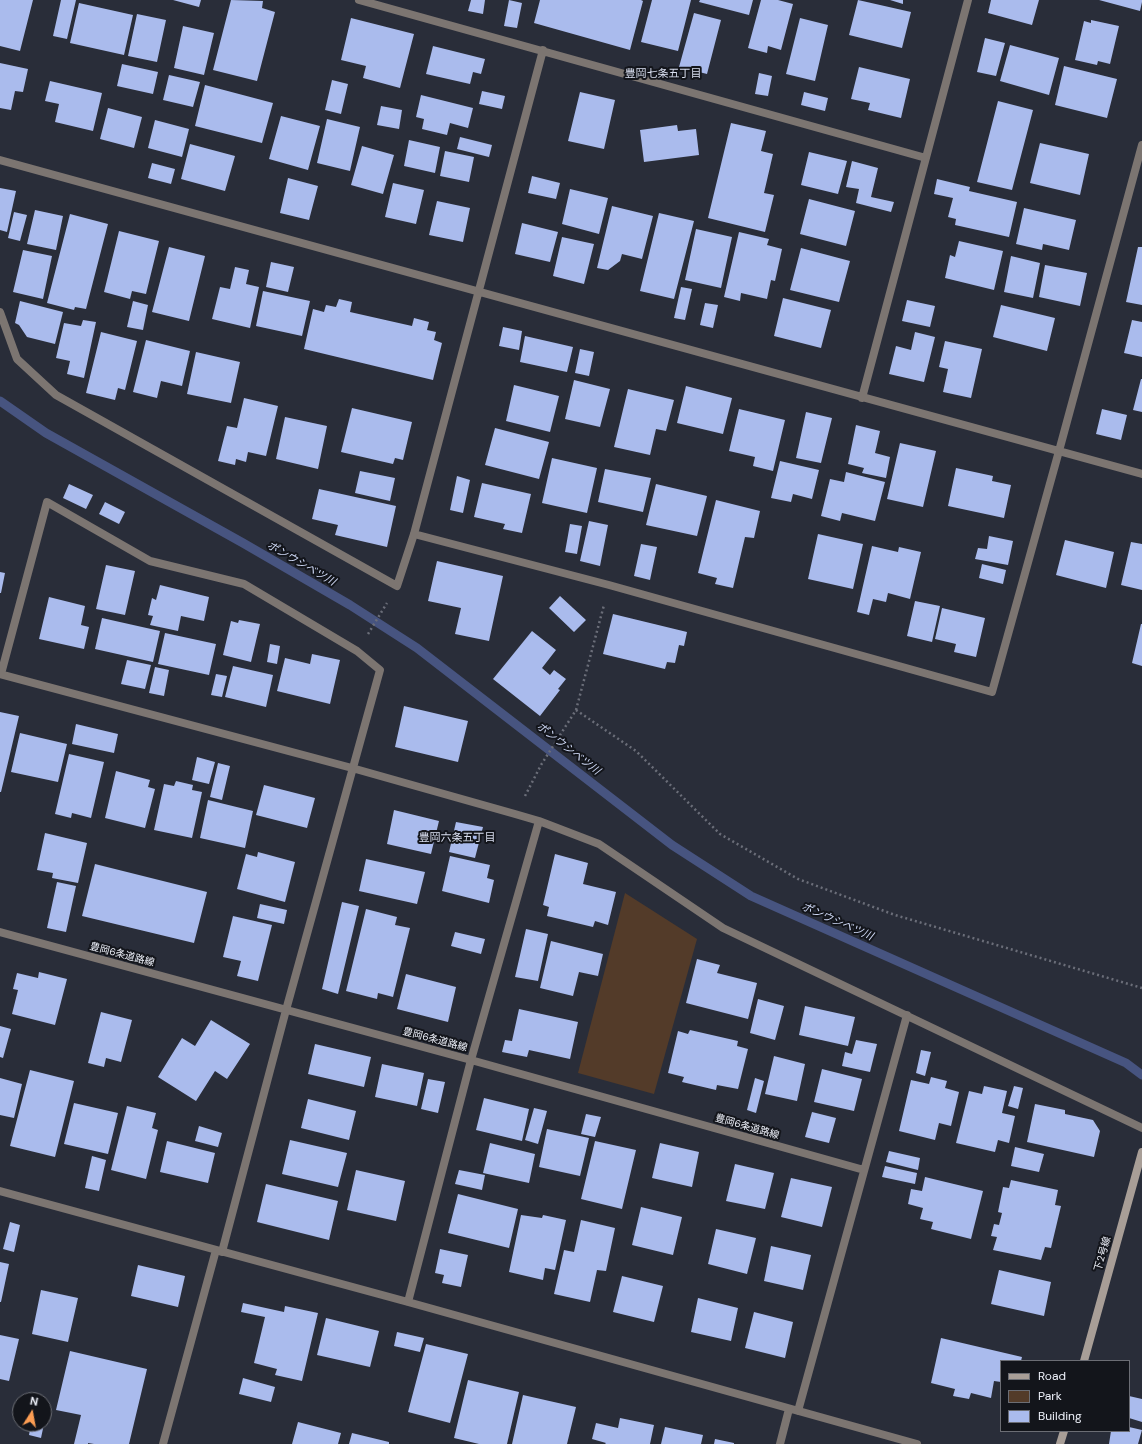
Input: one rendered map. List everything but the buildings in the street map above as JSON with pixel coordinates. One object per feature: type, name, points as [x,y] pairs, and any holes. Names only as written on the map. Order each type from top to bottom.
[{"type":"street","points":[[359,0],[543,50],[926,158]]},
{"type":"street","points":[[862,398],[968,0]]},
{"type":"street","points":[[0,312],[17,359],[56,395],[398,586],[414,534],[543,50]]},
{"type":"street","points":[[414,534],[609,585],[992,692],[1142,145]]},
{"type":"street","points":[[0,160],[1142,474]]},
{"type":"street","points":[[163,1444],[219,1251],[352,768],[380,670],[357,652],[244,584],[150,561],[47,502],[0,674],[352,768],[515,814],[539,821],[599,844],[723,928],[907,1014],[1142,1128]]},
{"type":"street","points":[[408,1302],[471,1060],[539,821]]},
{"type":"street","name":"豊岡6条道路線","points":[[0,932],[471,1060],[864,1170]]},
{"type":"street","points":[[798,1411],[907,1014]]},
{"type":"street","name":"下2号線","points":[[1084,1360],[1142,1152]]},
{"type":"street","points":[[0,1191],[408,1302],[917,1444]]},
{"type":"street","points":[[780,1444],[790,1409]]},
{"type":"street","points":[[1060,1444],[1064,1432]]},
{"type":"path","points":[[515,814],[541,765],[576,710],[609,585]]},
{"type":"path","points":[[365,639],[390,599]]},
{"type":"path","points":[[576,710],[636,751],[720,834],[798,879],[895,915],[1142,988]]},
{"type":"green space","points":[[625,893],[697,939],[654,1094],[578,1073]]},
{"type":"waterway","name":"ポンウシベツ川","points":[[0,401],[46,433],[243,543],[350,605],[417,648],[672,845],[751,896],[1126,1063],[1142,1075]]},
{"type":"district","name":"豊岡七条五丁目","points":[[663,74]]},
{"type":"district","name":"豊岡六条五丁目","points":[[457,838]]}]
